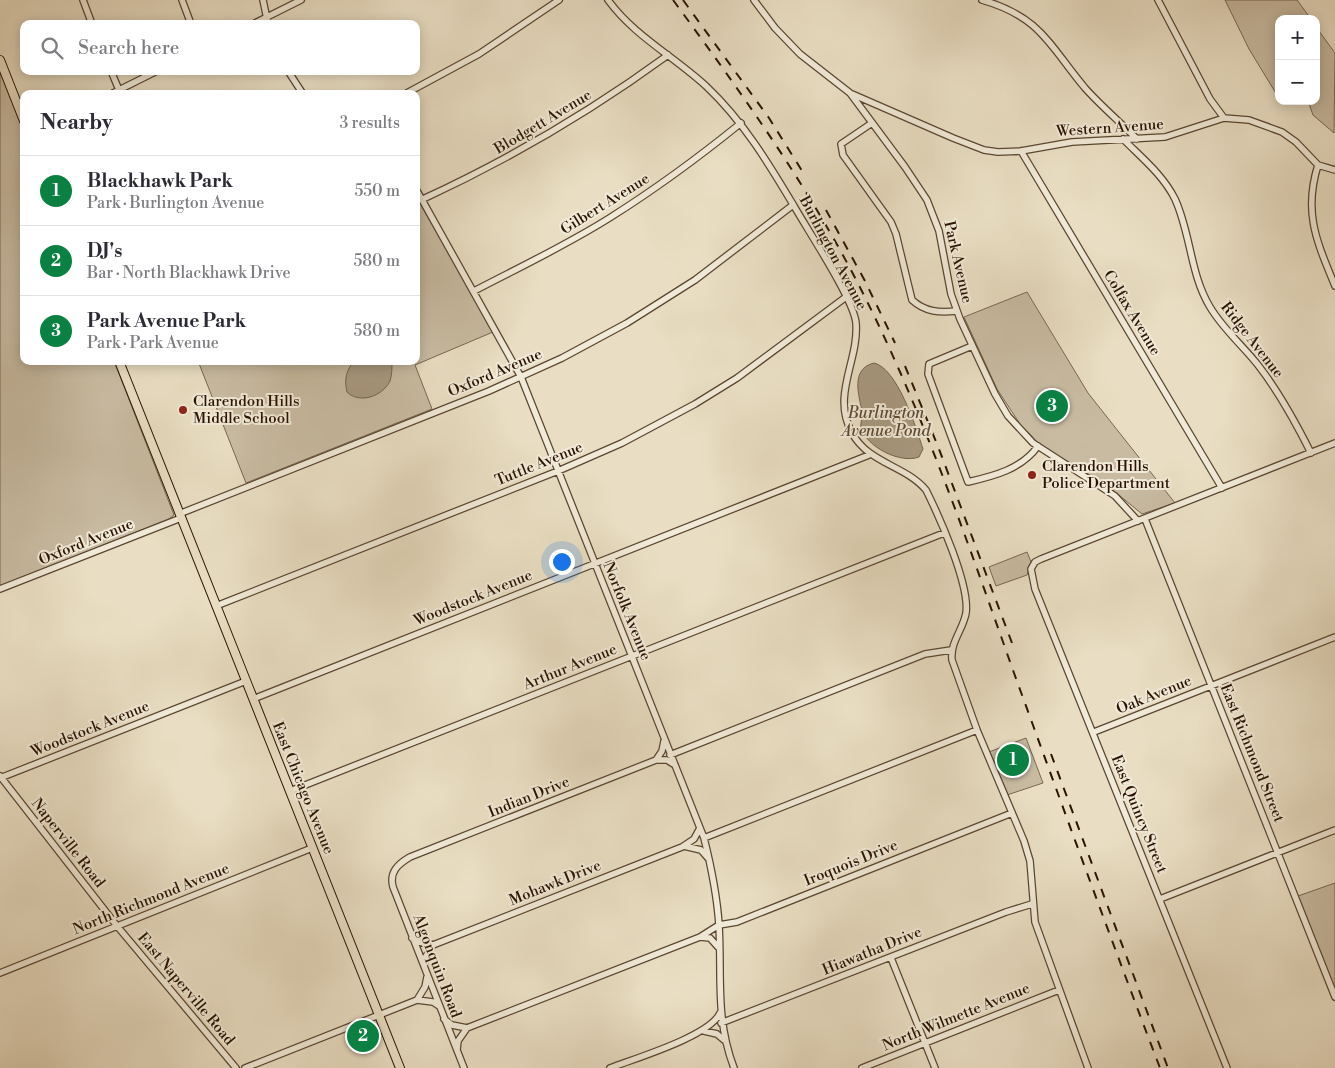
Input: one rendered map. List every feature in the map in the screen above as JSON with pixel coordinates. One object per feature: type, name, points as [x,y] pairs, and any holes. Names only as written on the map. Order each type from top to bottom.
[{"type":"main road","points":[[0,60],[20,111]]},
{"type":"main road","name":"East Chicago Avenue","points":[[121,365],[400,1068]]},
{"type":"street","points":[[83,0],[90,20]]},
{"type":"street","points":[[182,0],[190,20]]},
{"type":"street","points":[[263,0],[267,20]]},
{"type":"street","points":[[269,20],[301,0]]},
{"type":"street","points":[[412,90],[486,49],[559,0]]},
{"type":"street","name":"Burlington Avenue","points":[[608,0],[626,21],[707,87],[741,123],[793,205],[846,297],[855,316],[856,329],[844,391],[844,410],[852,432],[869,455],[921,484],[930,498],[963,581],[966,605],[964,620],[951,650]]},
{"type":"street","name":"Park Avenue","points":[[754,0],[775,28],[796,50],[850,93],[910,174],[931,208],[939,232],[956,311],[1002,406],[1022,432],[1038,446],[1115,496],[1141,520]]},
{"type":"street","points":[[982,0],[1013,11],[1042,32],[1092,95],[1137,139]]},
{"type":"street","points":[[1158,0],[1210,99],[1224,118]]},
{"type":"street","name":"Blodgett Avenue","points":[[423,199],[488,169],[546,137],[608,98],[668,55]]},
{"type":"street","points":[[113,75],[119,90],[149,75]]},
{"type":"street","points":[[291,75],[300,90]]},
{"type":"street","name":"Western Avenue","points":[[850,93],[984,150],[1004,153],[1063,142],[1166,137],[1224,118],[1256,122],[1282,132],[1296,142],[1318,165],[1335,170]]},
{"type":"street","name":"Gilbert Avenue","points":[[474,291],[610,218],[672,176],[741,123]]},
{"type":"street","points":[[872,123],[842,144],[843,155],[862,178],[891,222],[896,234],[912,300],[927,310],[956,311]]},
{"type":"street","name":"Ridge Avenue","points":[[1123,140],[1154,170],[1172,194],[1184,223],[1193,267],[1206,300],[1222,325],[1248,353],[1272,386],[1311,453]]},
{"type":"street","name":"Colfax Avenue","points":[[1021,151],[1222,488]]},
{"type":"street","points":[[1318,165],[1310,202],[1311,218],[1314,234],[1335,286]]},
{"type":"street","name":"Norfolk Avenue","points":[[420,195],[521,377],[704,838],[719,924],[721,1023],[724,1040],[734,1068]]},
{"type":"street","name":"Oxford Avenue","points":[[0,589],[521,377],[598,339],[662,302],[729,256],[793,205]]},
{"type":"street","name":"Tuttle Avenue","points":[[216,606],[558,471],[622,443],[702,400],[771,355],[846,297]]},
{"type":"street","points":[[972,346],[929,364],[928,374],[968,482],[1020,465],[1032,455],[1038,446]]},
{"type":"street","points":[[1141,520],[1335,444]]},
{"type":"street","name":"Woodstock Avenue","points":[[253,699],[869,455]]},
{"type":"street","name":"East Quincy Street","points":[[1141,520],[1041,558],[1031,569],[1035,589],[1094,732],[1227,1068]]},
{"type":"street","name":"East Richmond Street","points":[[1141,520],[1211,686],[1335,997]]},
{"type":"street","name":"Arthur Avenue","points":[[290,791],[944,533]]},
{"type":"street","name":"Oak Avenue","points":[[1094,732],[1335,637]]},
{"type":"street","points":[[670,755],[925,654],[951,650],[956,674],[977,730],[1012,812],[1030,862],[1032,904],[1042,944],[1088,1068]]},
{"type":"street","name":"Woodstock Avenue","points":[[0,777],[246,681]]},
{"type":"street","points":[[704,838],[977,730]]},
{"type":"street","points":[[656,760],[662,751],[664,739]]},
{"type":"street","points":[[656,760],[667,760],[675,765]]},
{"type":"street","name":"Indian Drive","points":[[394,872],[400,864],[410,857],[656,760]]},
{"type":"street","name":"Naperville Road","points":[[0,777],[117,926]]},
{"type":"street","name":"Iroquois Drive","points":[[467,1028],[700,937],[719,924],[737,922],[1012,812]]},
{"type":"street","name":"Mohawk Drive","points":[[433,945],[682,847],[694,839],[700,828]]},
{"type":"street","points":[[1160,899],[1335,830]]},
{"type":"street","points":[[682,847],[689,846],[701,850],[709,859]]},
{"type":"street","name":"North Richmond Avenue","points":[[0,973],[312,848]]},
{"type":"street","name":"Algonquin Road","points":[[394,872],[392,888],[464,1068]]},
{"type":"street","name":"Hiawatha Drive","points":[[721,1023],[1006,912],[1032,904]]},
{"type":"street","name":"East Naperville Road","points":[[117,926],[236,1068]]},
{"type":"street","points":[[700,937],[710,938],[717,943],[720,952]]},
{"type":"street","points":[[412,938],[419,942],[433,945],[425,958],[424,968]]},
{"type":"street","points":[[891,958],[935,1068]]},
{"type":"street","points":[[418,1000],[425,987],[427,976]]},
{"type":"street","name":"North Wilmette Avenue","points":[[862,1068],[1059,990]]},
{"type":"street","points":[[245,1068],[418,1000],[433,1002],[439,1006]]},
{"type":"street","points":[[610,1068],[704,1031],[717,1020],[720,1013]]},
{"type":"street","points":[[444,1019],[452,1025],[467,1028],[458,1041],[457,1050]]},
{"type":"street","points":[[704,1031],[717,1034],[724,1040]]},
{"type":"shaded area","points":[[1225,0],[1297,0],[1308,15],[1275,15],[1275,92],[1249,49]]},
{"type":"shaded area","points":[[1320,32],[1335,53],[1334,133],[1313,115],[1309,105],[1320,105]]},
{"type":"shaded area","points":[[0,71],[20,121],[20,365],[116,365],[174,515],[169,519],[0,586]]},
{"type":"shaded area","points":[[420,203],[493,332],[420,363]]},
{"type":"shaded area","points":[[1027,292],[1088,393],[1175,503],[1142,514],[1108,486],[1040,445],[1020,424],[997,389],[964,317]]},
{"type":"shaded area","points":[[200,365],[415,365],[432,409],[246,483]]},
{"type":"shaded area","points":[[1027,552],[1031,562],[1027,575],[996,586],[989,567]]},
{"type":"shaded area","points":[[1026,738],[1043,783],[1007,795],[989,752]]},
{"type":"shaded area","points":[[1335,883],[1335,990],[1298,896]]},
{"type":"water","name":"Burlington Avenue Pond","points":[[874,363],[882,367],[890,375],[898,387],[916,427],[923,449],[919,457],[911,459],[894,456],[877,447],[864,435],[861,428],[862,414],[858,383],[859,377],[866,366]]},
{"type":"water","points":[[351,365],[392,365],[391,379],[386,387],[376,395],[358,398],[347,392],[346,375]]},
{"type":"railway","points":[[673,0],[745,99],[812,201],[852,272],[899,369],[940,469],[1160,1068]]},
{"type":"railway","points":[[683,0],[769,118],[804,174]]},
{"type":"railway","points":[[826,210],[865,281],[895,343]]},
{"type":"railway","points":[[905,366],[939,449],[1012,643]]},
{"type":"railway","points":[[1051,754],[1168,1068]]},
{"type":"place","name":"Park Avenue Park","points":[[1052,406]]},
{"type":"place","name":"Clarendon Hills Middle School","points":[[183,410]]},
{"type":"place","name":"Clarendon Hills Police Department","points":[[1032,475]]},
{"type":"place","name":"Blackhawk Park","points":[[1013,760]]},
{"type":"place","name":"DJ's","points":[[363,1036]]}]
